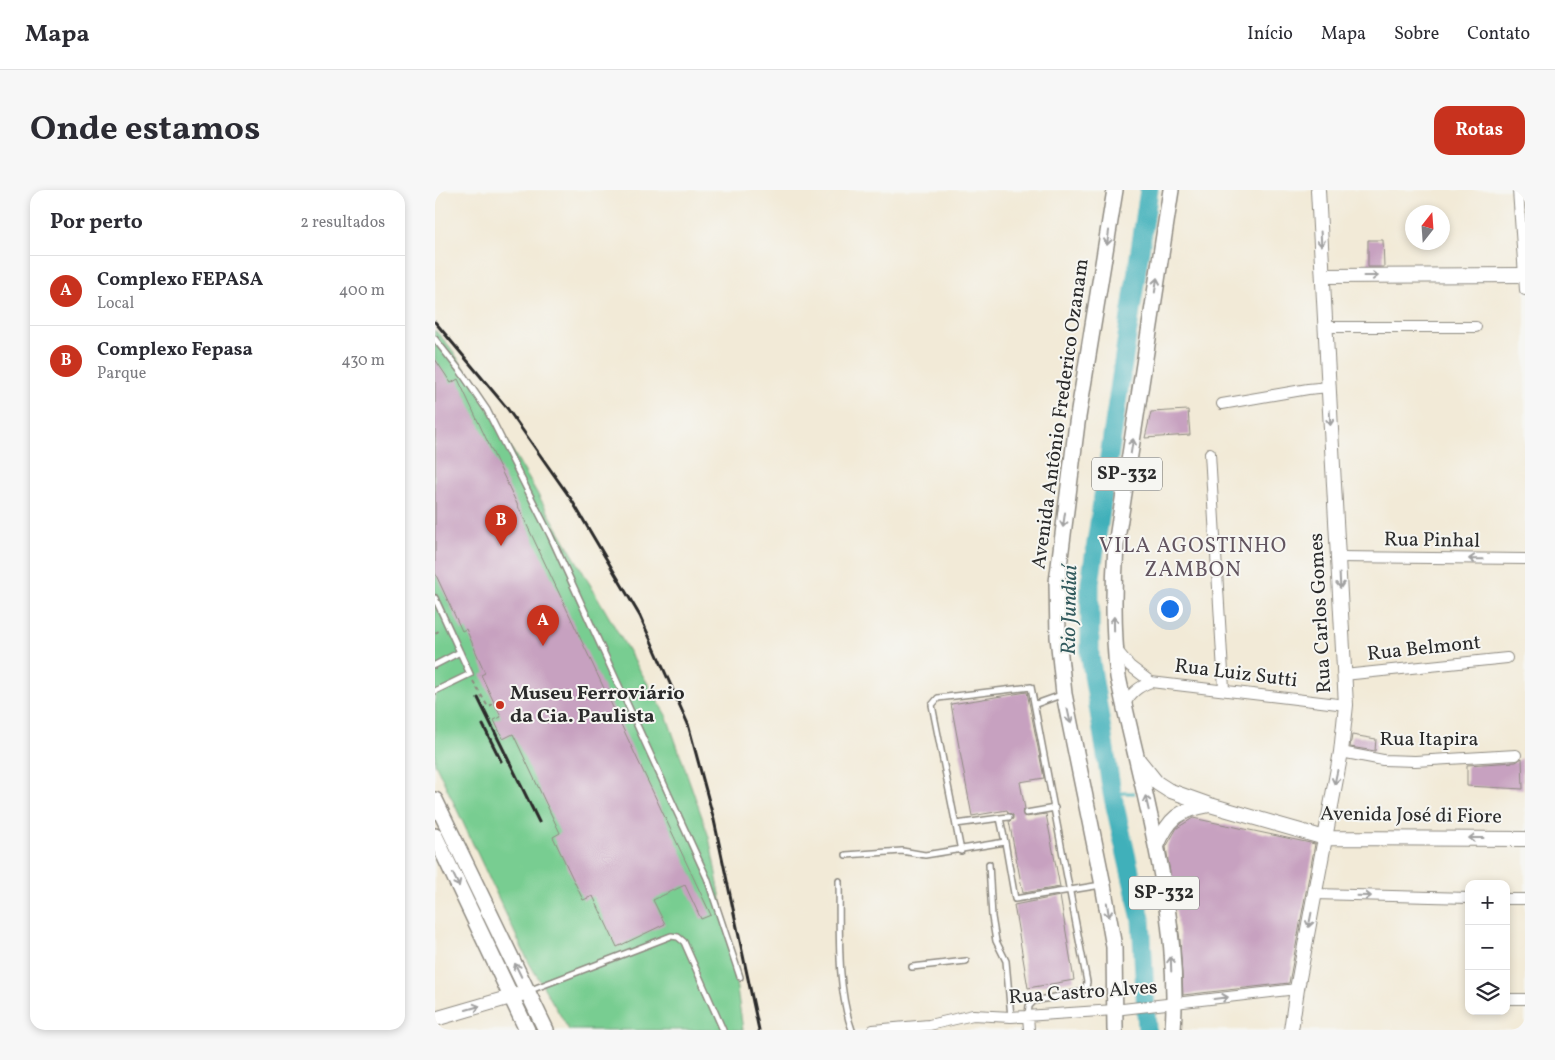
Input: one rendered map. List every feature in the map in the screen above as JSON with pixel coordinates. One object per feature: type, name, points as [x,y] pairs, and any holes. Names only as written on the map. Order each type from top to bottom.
[{"type":"main road","name":"Avenida Antônio Frederico Ozanam","points":[[1115,190],[1060,544],[1057,582],[1057,619],[1064,694],[1114,946],[1120,1010],[1115,1030]]},
{"type":"main road","name":"SP-332","points":[[1171,190],[1116,545],[1113,595],[1114,646],[1124,704],[1157,846],[1171,956],[1168,1004],[1173,1030]]},
{"type":"main road","name":"Rua Carlos Gomes","points":[[1291,1030],[1341,752],[1346,705],[1318,190]]},
{"type":"main road","points":[[1323,276],[1524,275]]},
{"type":"main road","name":"Avenida José di Fiore","points":[[1137,758],[1157,783],[1177,793],[1210,805],[1325,838],[1525,838]]},
{"type":"main road","points":[[1157,846],[1177,793]]},
{"type":"main road","points":[[435,800],[546,1030]]},
{"type":"main road","points":[[1165,826],[1181,813],[1192,808],[1210,805]]},
{"type":"main road","points":[[435,836],[527,1030]]},
{"type":"main road","points":[[435,1019],[528,992]]},
{"type":"street","points":[[1518,190],[1525,290]]},
{"type":"street","points":[[1325,327],[1476,327]]},
{"type":"street","points":[[1223,404],[1307,389],[1329,387]]},
{"type":"street","points":[[1210,453],[1224,689]]},
{"type":"street","name":"Rua Pinhal","points":[[1339,557],[1525,560]]},
{"type":"street","name":"Rua Luiz Sutti","points":[[1114,646],[1130,666],[1151,682]]},
{"type":"street","name":"Rua Belmont","points":[[1344,675],[1507,658]]},
{"type":"street","name":"Rua Luiz Sutti","points":[[1124,704],[1131,693],[1140,686],[1151,682],[1224,689],[1346,705]]},
{"type":"street","name":"Rua Itapira","points":[[1341,752],[1383,760],[1415,761],[1516,755]]},
{"type":"street","points":[[1315,894],[1465,898]]},
{"type":"street","points":[[1510,899],[1525,899]]},
{"type":"street","name":"Rua Castro Alves","points":[[873,1030],[930,1027],[973,1015],[1011,1017],[1120,1010],[1297,989]]},
{"type":"street","points":[[1510,999],[1525,999]]},
{"type":"street","points":[[1028,1015],[1029,1030]]},
{"type":"lane","points":[[435,339],[487,410],[546,527],[707,878],[740,977]]},
{"type":"lane","points":[[435,598],[470,674],[435,691]]},
{"type":"lane","points":[[435,665],[460,652]]},
{"type":"lane","points":[[961,850],[932,705],[934,700],[937,698],[1027,686],[1033,691],[1036,704],[1087,982],[1086,988],[1081,992],[1034,1001],[1029,1006],[1028,1015]]},
{"type":"lane","points":[[1036,704],[1064,694]]},
{"type":"lane","points":[[1026,813],[1055,808]]},
{"type":"lane","points":[[956,824],[1009,816]]},
{"type":"lane","points":[[1000,818],[1015,899],[1103,885]]},
{"type":"lane","points":[[846,855],[902,851],[925,855],[1005,842]]},
{"type":"lane","points":[[989,864],[992,917],[996,940],[1006,961],[1011,1017]]},
{"type":"lane","points":[[839,881],[843,978],[846,1009],[853,1030]]},
{"type":"lane","points":[[528,992],[671,936],[678,937],[684,942],[723,1030]]},
{"type":"lane","points":[[912,967],[966,961]]},
{"type":"path","points":[[435,632],[439,631]]},
{"type":"path","points":[[470,674],[488,707],[494,703]]},
{"type":"green space","points":[[435,330],[450,347],[468,374],[667,717],[709,837],[733,962],[743,1030],[569,1030],[528,961],[435,763]]},
{"type":"building","points":[[1368,240],[1383,240],[1384,267],[1368,267]]},
{"type":"building","points":[[435,359],[451,383],[458,379],[711,915],[701,919],[685,885],[653,900],[665,924],[617,947],[593,896],[583,900],[553,837],[560,833],[513,734],[503,739],[494,720],[501,717],[481,675],[485,673],[466,629],[462,631],[435,573]]},
{"type":"building","points":[[1188,410],[1190,435],[1145,438],[1151,412]]},
{"type":"building","points":[[1027,692],[1044,778],[1020,782],[1025,809],[1022,813],[1026,817],[1046,814],[1060,887],[1023,893],[1009,821],[1013,819],[1013,815],[1008,813],[1007,810],[972,816],[951,704]]},
{"type":"building","points":[[1352,735],[1376,739],[1375,751],[1350,747]]},
{"type":"building","points":[[1522,758],[1523,789],[1467,786],[1467,765],[1516,762]]},
{"type":"building","points":[[1193,818],[1315,844],[1289,983],[1183,995],[1180,940],[1166,847],[1177,828]]},
{"type":"building","points":[[1060,896],[1074,980],[1028,988],[1014,905]]},
{"type":"waterway","name":"Rio Jundiaí","points":[[1147,1030],[1141,919],[1112,793],[1090,656],[1090,583],[1149,190]]},
{"type":"waterway","points":[[1112,793],[1134,793]]},
{"type":"railway","points":[[435,322],[507,408],[571,499],[640,616],[688,724],[714,820],[759,1030]]},
{"type":"railway","points":[[478,698],[539,822]]},
{"type":"railway","points":[[483,725],[501,761]]},
{"type":"place","name":"Complexo Fepasa","points":[[501,546]]},
{"type":"place","name":"Complexo FEPASA","points":[[543,646]]},
{"type":"place","name":"Museu Ferroviário da Cia. Paulista","points":[[500,705]]},
{"type":"district","name":"VILA AGOSTINHO ZAMBON","points":[[1193,558]]}]
